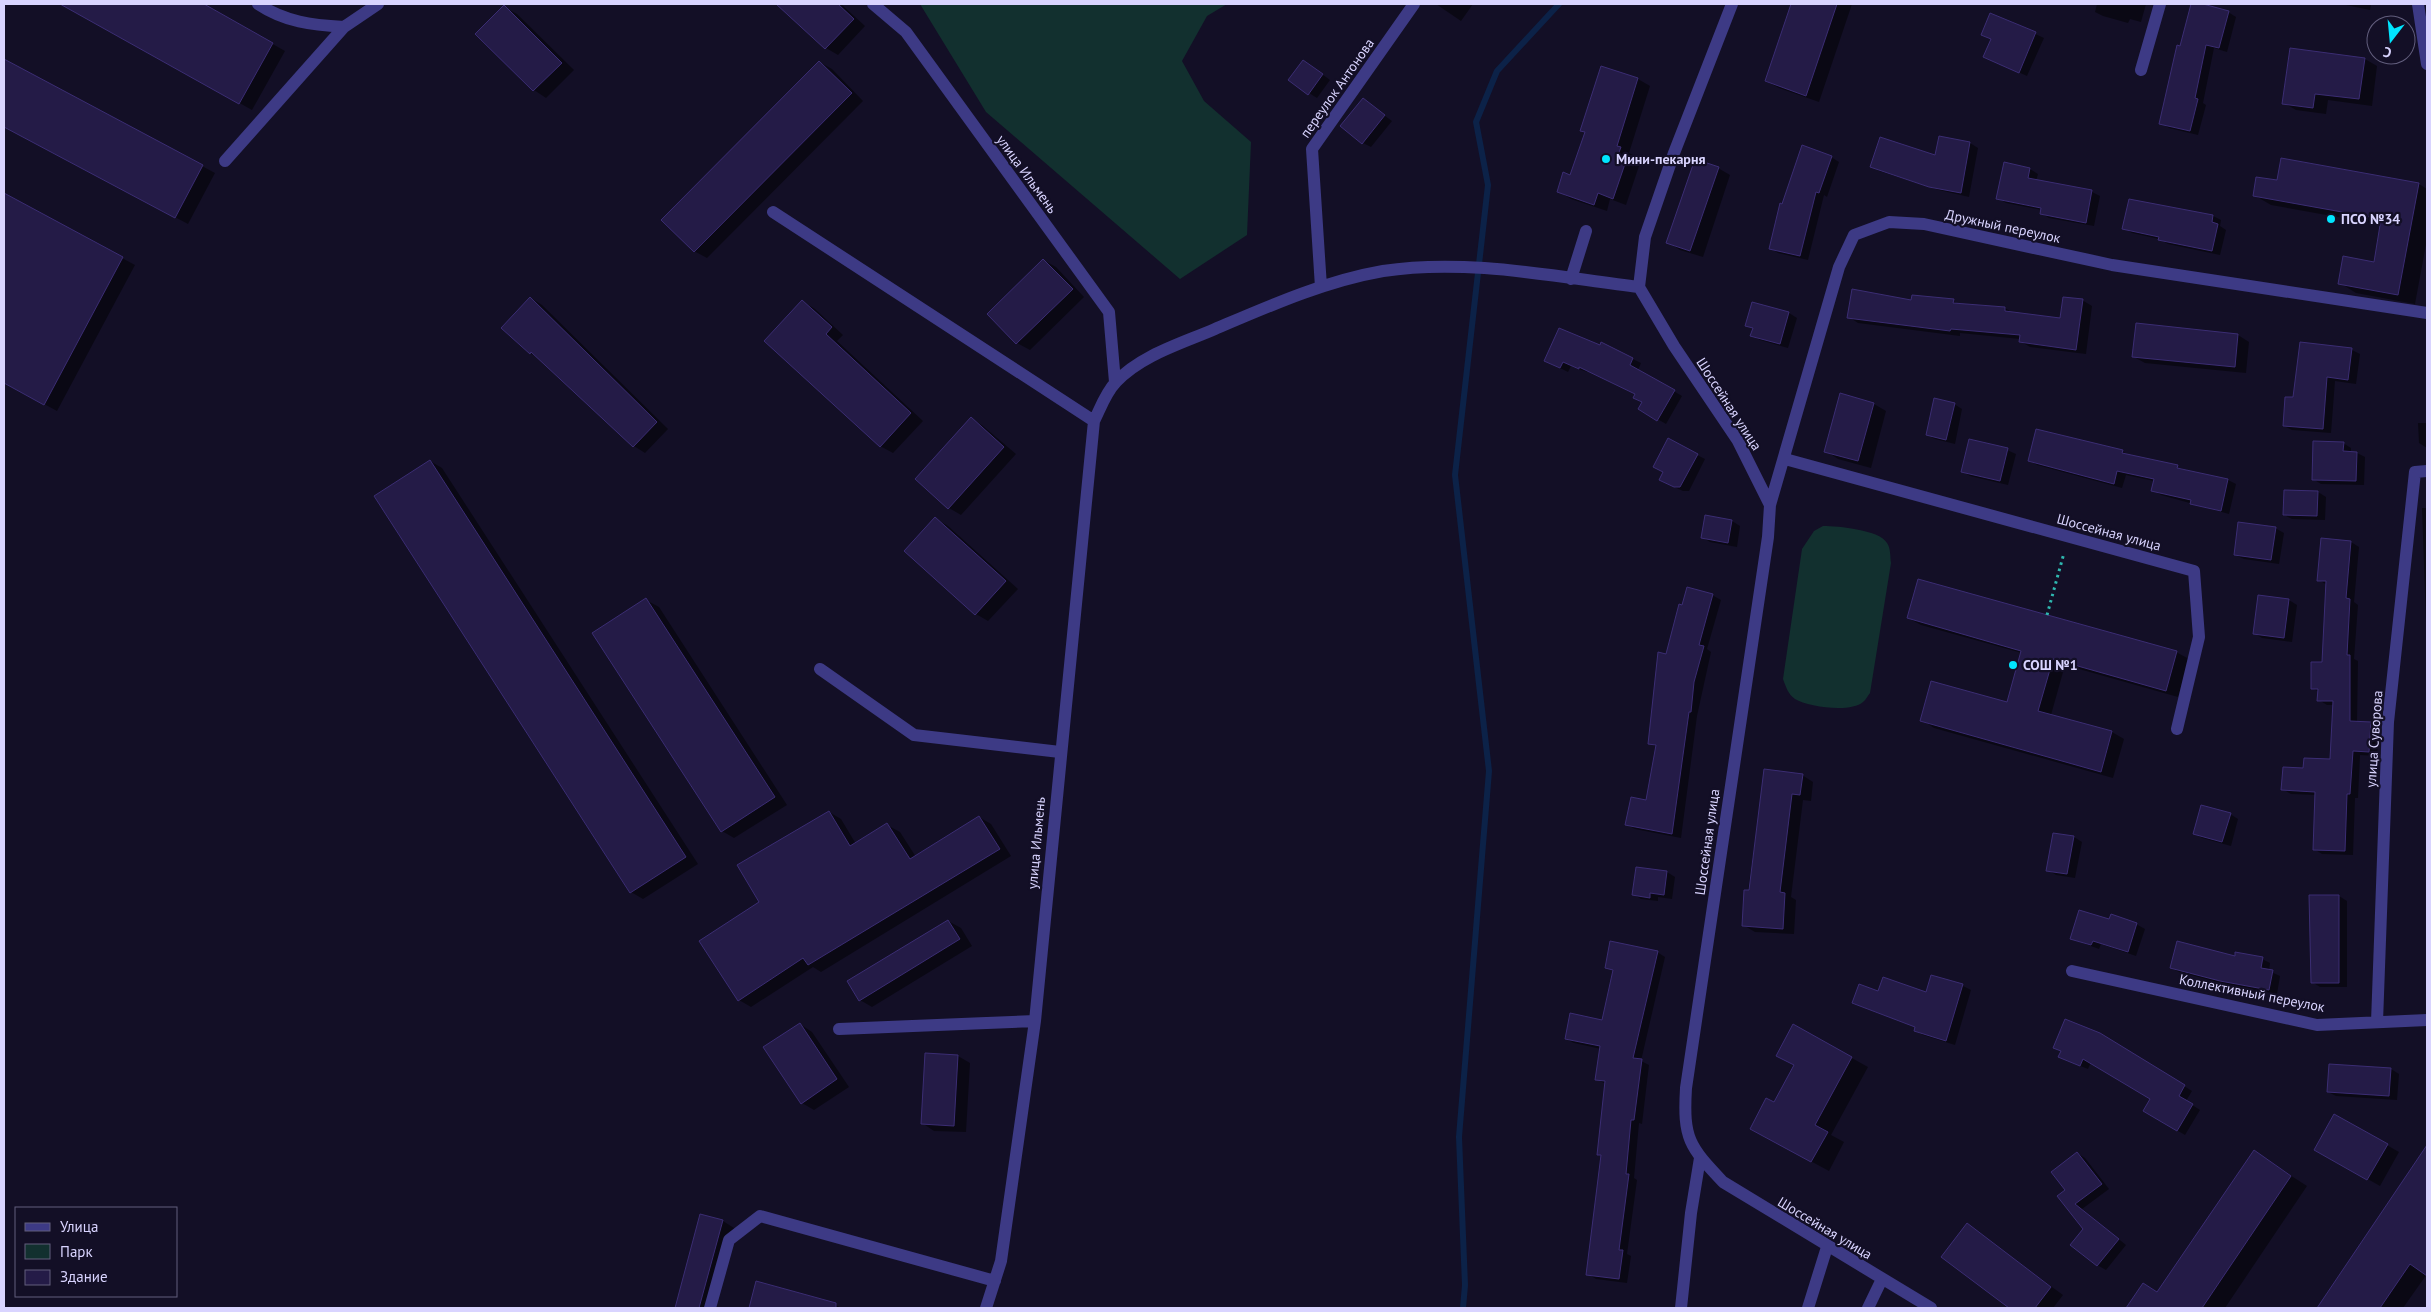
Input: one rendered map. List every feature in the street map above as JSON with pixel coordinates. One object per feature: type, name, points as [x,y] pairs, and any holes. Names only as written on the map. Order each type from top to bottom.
[{"type":"street","points":[[258,4],[267,10],[305,24],[344,27]]},
{"type":"street","points":[[225,161],[344,27],[378,4]]},
{"type":"street","name":"улица Ильмень","points":[[873,4],[906,32],[1109,312],[1115,382]]},
{"type":"street","name":"переулок Антонова","points":[[1321,287],[1312,149],[1414,4]]},
{"type":"street","points":[[1639,287],[1645,237],[1674,152],[1732,4]]},
{"type":"street","points":[[2141,70],[2160,4]]},
{"type":"street","points":[[2418,4],[2427,64]]},
{"type":"street","points":[[773,212],[1094,421]]},
{"type":"street","name":"Дружный переулок","points":[[1770,505],[1840,268],[1850,243],[1854,235],[1889,222],[1924,224],[2112,265],[2427,313]]},
{"type":"street","points":[[1571,279],[1586,231]]},
{"type":"street","name":"улица Ильмень","points":[[986,1308],[1001,1261],[1035,1021],[1094,421],[1115,382],[1143,360],[1236,320],[1321,287],[1383,271],[1444,267],[1509,270],[1639,287]]},
{"type":"street","name":"Шоссейная улица","points":[[1639,287],[1674,346],[1738,441],[1770,505],[1766,547],[1686,1088],[1684,1120],[1690,1142],[1700,1158],[1723,1182],[1827,1247],[1931,1308]]},
{"type":"street","name":"Шоссейная улица","points":[[1785,459],[2194,571],[2200,637],[2177,729]]},
{"type":"street","name":"улица Суворова","points":[[2377,1022],[2388,722],[2415,472],[2427,471]]},
{"type":"street","points":[[820,669],[914,735],[1060,752]]},
{"type":"street","name":"Коллективный переулок","points":[[2072,971],[2316,1025],[2427,1020]]},
{"type":"street","points":[[839,1029],[1035,1021]]},
{"type":"street","points":[[1681,1308],[1691,1213],[1700,1158]]},
{"type":"street","points":[[710,1308],[729,1240],[760,1216],[995,1281]]},
{"type":"street","points":[[1808,1308],[1827,1247]]},
{"type":"street","points":[[1868,1308],[1882,1279]]},
{"type":"path","points":[[2047,615],[2068,536]]},
{"type":"green space","points":[[920,4],[1227,4],[1207,16],[1182,61],[1204,101],[1251,142],[1247,235],[1180,279],[986,112]]},
{"type":"green space","points":[[1823,526],[1868,532],[1883,539],[1890,550],[1891,563],[1870,693],[1863,702],[1849,707],[1829,708],[1801,702],[1791,695],[1783,679],[1802,549],[1814,531]]},
{"type":"building","points":[[60,4],[204,4],[273,43],[239,104]]},
{"type":"building","points":[[776,4],[838,4],[854,19],[825,49]]},
{"type":"building","points":[[1791,4],[1837,4],[1806,96],[1765,81]]},
{"type":"building","points":[[2191,4],[2203,4],[2229,11],[2219,48],[2206,45],[2195,98],[2198,99],[2190,131],[2159,124],[2177,45],[2180,46]]},
{"type":"building","points":[[504,5],[562,63],[533,91],[475,34]]},
{"type":"building","points":[[1990,13],[2036,32],[2019,73],[1983,57],[1991,39],[1981,35]]},
{"type":"building","points":[[2290,48],[2365,58],[2359,99],[2315,94],[2313,108],[2282,104]]},
{"type":"building","points":[[4,59],[203,165],[175,218],[4,127]]},
{"type":"building","points":[[1303,60],[1323,74],[1308,95],[1288,80]]},
{"type":"building","points":[[819,61],[852,93],[694,252],[661,220]]},
{"type":"building","points":[[1601,66],[1638,78],[1617,146],[1621,147],[1618,155],[1627,158],[1613,199],[1598,193],[1594,205],[1557,192],[1563,172],[1570,175],[1585,132],[1580,131]]},
{"type":"building","points":[[1363,98],[1385,115],[1362,144],[1340,126]]},
{"type":"building","points":[[1939,136],[1970,142],[1961,193],[1929,187],[1870,167],[1880,137],[1935,155]]},
{"type":"building","points":[[1802,145],[1832,156],[1819,193],[1816,192],[1800,256],[1769,249],[1780,203],[1782,204]]},
{"type":"building","points":[[2281,158],[2419,183],[2398,295],[2338,284],[2343,256],[2374,262],[2381,219],[2253,196],[2256,177],[2277,180]]},
{"type":"building","points":[[1695,159],[1719,167],[1690,251],[1666,243]]},
{"type":"building","points":[[2004,162],[2030,168],[2028,178],[2092,190],[2086,223],[2040,214],[2041,208],[1996,199]]},
{"type":"building","points":[[4,193],[123,257],[44,405],[4,383]]},
{"type":"building","points":[[2129,199],[2213,215],[2212,222],[2218,224],[2212,251],[2158,240],[2159,237],[2122,229]]},
{"type":"building","points":[[1043,259],[1073,289],[1016,344],[987,314]]},
{"type":"building","points":[[1852,289],[1911,300],[1912,295],[1954,299],[1953,303],[2005,307],[2005,311],[2060,318],[2063,297],[2083,299],[2076,350],[2019,342],[2020,335],[1951,329],[1950,331],[1847,318]]},
{"type":"building","points":[[530,297],[657,422],[633,447],[531,352],[530,354],[501,328]]},
{"type":"building","points":[[802,300],[832,327],[826,334],[911,413],[880,447],[764,341]]},
{"type":"building","points":[[1752,302],[1789,312],[1780,344],[1750,336],[1753,328],[1745,326]]},
{"type":"building","points":[[2136,323],[2238,334],[2235,367],[2132,357]]},
{"type":"building","points":[[1559,328],[1600,345],[1601,342],[1633,358],[1630,365],[1675,390],[1657,421],[1638,409],[1642,402],[1633,398],[1635,394],[1579,367],[1579,369],[1563,362],[1560,368],[1544,361]]},
{"type":"building","points":[[2300,342],[2352,348],[2348,380],[2327,377],[2323,429],[2283,426],[2285,397],[2293,397]]},
{"type":"building","points":[[1840,393],[1874,403],[1858,461],[1824,452]]},
{"type":"building","points":[[1934,398],[1955,403],[1946,440],[1926,435]]},
{"type":"building","points":[[971,417],[1004,447],[948,509],[915,479]]},
{"type":"building","points":[[2036,429],[2123,450],[2122,453],[2178,465],[2177,468],[2228,479],[2221,511],[2190,504],[2191,500],[2151,491],[2154,479],[2117,471],[2114,484],[2028,461]]},
{"type":"building","points":[[1668,438],[1698,454],[1680,487],[1674,487],[1659,480],[1663,472],[1653,467]]},
{"type":"building","points":[[1969,439],[2008,448],[2000,481],[1961,472]]},
{"type":"building","points":[[2313,441],[2344,442],[2343,451],[2357,452],[2356,481],[2312,480]]},
{"type":"building","points":[[430,460],[686,857],[630,893],[374,496]]},
{"type":"building","points":[[2284,490],[2318,491],[2317,516],[2283,515]]},
{"type":"building","points":[[1705,515],[1732,520],[1728,543],[1701,538]]},
{"type":"building","points":[[935,517],[1006,581],[975,615],[904,551]]},
{"type":"building","points":[[2238,522],[2276,527],[2271,560],[2234,555]]},
{"type":"building","points":[[2321,538],[2351,541],[2346,598],[2350,599],[2347,655],[2350,655],[2350,721],[2371,722],[2369,752],[2353,751],[2350,794],[2347,794],[2345,851],[2313,850],[2315,792],[2281,790],[2283,767],[2303,768],[2304,758],[2330,759],[2333,701],[2317,701],[2318,689],[2311,689],[2311,662],[2322,662],[2326,581],[2317,581]]},
{"type":"building","points":[[1918,579],[2177,651],[2166,691],[2053,659],[2038,711],[2112,731],[2101,772],[1920,721],[1931,681],[2007,702],[2021,651],[1907,618]]},
{"type":"building","points":[[1687,587],[1713,594],[1699,645],[1704,646],[1694,682],[1672,834],[1625,825],[1631,797],[1646,800],[1656,745],[1648,744],[1658,652],[1666,654],[1679,604],[1682,605]]},
{"type":"building","points":[[2258,595],[2289,599],[2284,638],[2253,634]]},
{"type":"building","points":[[646,598],[775,797],[721,832],[592,633]]},
{"type":"building","points":[[1764,769],[1803,774],[1800,795],[1792,794],[1780,892],[1785,893],[1783,929],[1742,926],[1744,890],[1749,890]]},
{"type":"building","points":[[2201,805],[2231,813],[2222,842],[2193,834]]},
{"type":"building","points":[[829,811],[850,846],[887,823],[910,859],[979,816],[1000,849],[808,965],[803,958],[738,1001],[699,941],[759,902],[737,865]]},
{"type":"building","points":[[2053,833],[2074,836],[2067,874],[2046,871]]},
{"type":"building","points":[[1636,867],[1667,871],[1664,895],[1650,893],[1650,898],[1632,895]]},
{"type":"building","points":[[2309,895],[2339,895],[2339,983],[2311,983]]},
{"type":"building","points":[[2079,910],[2109,919],[2111,914],[2137,923],[2128,952],[2093,941],[2091,945],[2070,939]]},
{"type":"building","points":[[948,920],[960,939],[859,1001],[847,981]]},
{"type":"building","points":[[1610,941],[1658,951],[1633,1058],[1642,1059],[1634,1120],[1631,1120],[1626,1174],[1629,1174],[1619,1250],[1623,1250],[1619,1279],[1586,1275],[1601,1155],[1597,1155],[1605,1081],[1595,1080],[1600,1046],[1565,1039],[1570,1013],[1602,1020],[1613,970],[1605,968]]},
{"type":"building","points":[[2177,941],[2235,956],[2235,952],[2263,957],[2261,968],[2273,970],[2269,990],[2220,981],[2170,968]]},
{"type":"building","points":[[1931,975],[1963,984],[1946,1041],[1914,1031],[1915,1027],[1852,1003],[1859,984],[1878,991],[1883,977],[1926,992]]},
{"type":"building","points":[[2065,1019],[2100,1033],[2185,1085],[2179,1096],[2193,1104],[2177,1131],[2143,1111],[2150,1099],[2083,1059],[2080,1066],[2058,1057],[2061,1051],[2053,1048]]},
{"type":"building","points":[[800,1023],[837,1079],[801,1104],[763,1047]]},
{"type":"building","points":[[1793,1024],[1852,1057],[1815,1125],[1828,1132],[1811,1162],[1750,1129],[1766,1098],[1774,1102],[1794,1065],[1776,1056]]},
{"type":"building","points":[[925,1053],[958,1055],[954,1126],[921,1124]]},
{"type":"building","points":[[2329,1064],[2391,1068],[2389,1096],[2327,1092]]},
{"type":"building","points":[[2334,1114],[2388,1144],[2367,1180],[2314,1150]]},
{"type":"building","points":[[2427,1145],[2427,1276],[2410,1264],[2380,1308],[2317,1308]]},
{"type":"building","points":[[2254,1150],[2291,1176],[2202,1308],[2126,1308],[2143,1283],[2157,1292]]},
{"type":"building","points":[[2077,1152],[2102,1184],[2075,1204],[2119,1239],[2097,1266],[2070,1245],[2083,1229],[2057,1196],[2065,1190],[2051,1172]]},
{"type":"building","points":[[700,1214],[723,1220],[699,1308],[675,1308]]},
{"type":"building","points":[[1967,1223],[2051,1287],[2035,1308],[2009,1308],[1941,1257]]},
{"type":"building","points":[[756,1281],[836,1303],[836,1308],[749,1308]]},
{"type":"waterway","points":[[1463,1308],[1465,1285],[1459,1137],[1489,771],[1455,475],[1488,185],[1476,122],[1497,71],[1559,4]]},
{"type":"place","name":"Мини-пекарня","points":[[1606,159]]},
{"type":"place","name":"ПСО №34","points":[[2331,219]]},
{"type":"place","name":"СОШ №1","points":[[2013,665]]}]
